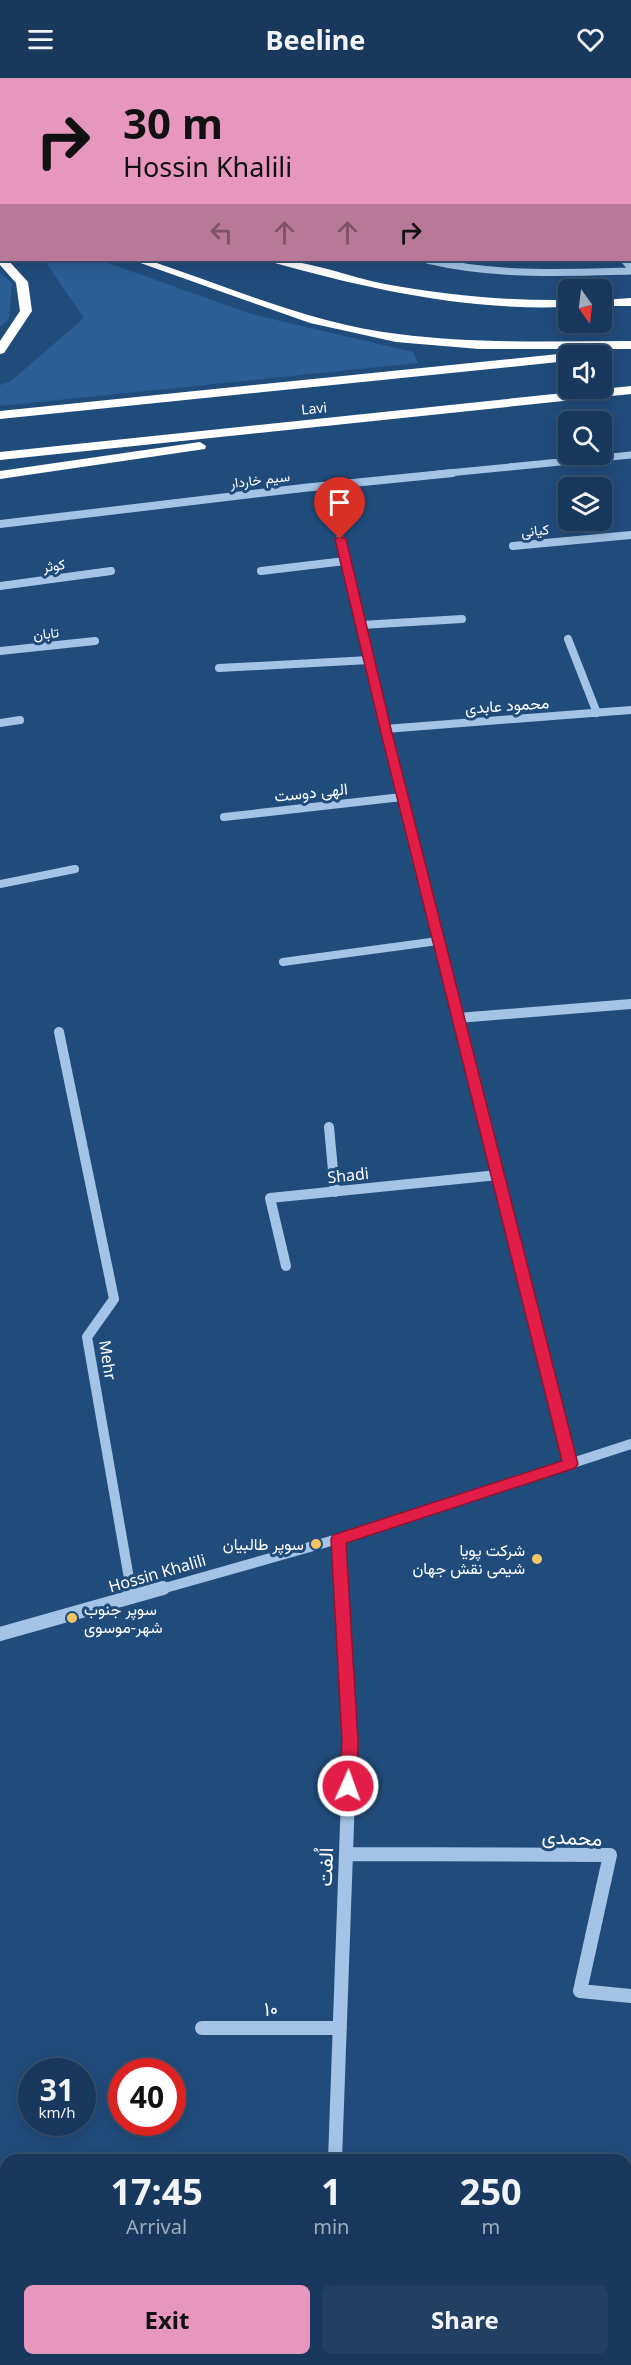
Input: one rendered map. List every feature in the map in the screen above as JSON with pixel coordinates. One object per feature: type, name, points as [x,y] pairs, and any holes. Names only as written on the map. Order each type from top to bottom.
[{"type":"highway","points":[[0,350],[26,311],[21,282],[3,261]]},
{"type":"highway","points":[[141,261],[314,320],[396,338],[479,345],[631,345]]},
{"type":"highway","points":[[279,261],[346,280],[442,297],[558,304]]},
{"type":"highway","points":[[612,303],[631,302]]},
{"type":"highway","points":[[612,353],[631,351]]},
{"type":"highway","name":"Lavi","points":[[0,415],[558,358]]},
{"type":"highway","name":"Lavi","points":[[0,456],[631,390]]},
{"type":"highway","points":[[0,475],[503,403]]},
{"type":"street","points":[[430,261],[448,266],[522,275],[631,269]]},
{"type":"street","name":"سیم خاردار","points":[[0,524],[303,488],[631,454]]},
{"type":"street","name":"کیانی","points":[[513,546],[631,535]]},
{"type":"street","points":[[340,539],[385,729],[570,1464]]},
{"type":"street","points":[[261,571],[345,561]]},
{"type":"street","name":"کوثر","points":[[0,586],[111,572]]},
{"type":"street","points":[[361,625],[462,619]]},
{"type":"street","points":[[568,639],[597,712]]},
{"type":"street","name":"تابان","points":[[0,651],[95,641]]},
{"type":"street","points":[[219,668],[369,660]]},
{"type":"street","name":"محمود عابدی","points":[[385,729],[631,710]]},
{"type":"street","points":[[0,723],[20,720]]},
{"type":"street","name":"الهی دوست","points":[[224,817],[402,796]]},
{"type":"street","points":[[0,884],[75,869]]},
{"type":"street","points":[[284,962],[438,941]]},
{"type":"street","points":[[458,1018],[631,1004]]},
{"type":"street","name":"Mehr","points":[[59,1032],[114,1299],[87,1337],[132,1597]]},
{"type":"street","points":[[329,1127],[335,1192]]},
{"type":"street","name":"Shadi","points":[[286,1266],[270,1198],[498,1175]]},
{"type":"street","name":"Hossin Khalili","points":[[0,1634],[338,1539],[631,1444]]},
{"type":"street","name":"اُلفت","points":[[335,2154],[350,1741],[338,1539]]},
{"type":"street","name":"محمدی","points":[[346,1854],[610,1855],[580,1991],[631,1996]]},
{"type":"street","name":"۱۰","points":[[202,2028],[340,2028]]},
{"type":"shaded area","points":[[45,261],[103,261],[251,314],[413,352],[418,363],[0,406],[0,385],[11,381],[84,318]]},
{"type":"shaded area","points":[[0,273],[12,283],[9,319],[0,327]]},
{"type":"place","name":"سوپر طالبیان","points":[[316,1544]]},
{"type":"place","name":"شرکت پویا شیمی نقش جهان","points":[[537,1559]]},
{"type":"place","name":"سوپر جنوب شهر-موسوی","points":[[72,1618]]},
{"type":"route","points":[[340,539],[385,729],[570,1464],[338,1539],[350,1741],[348,1786]]}]
